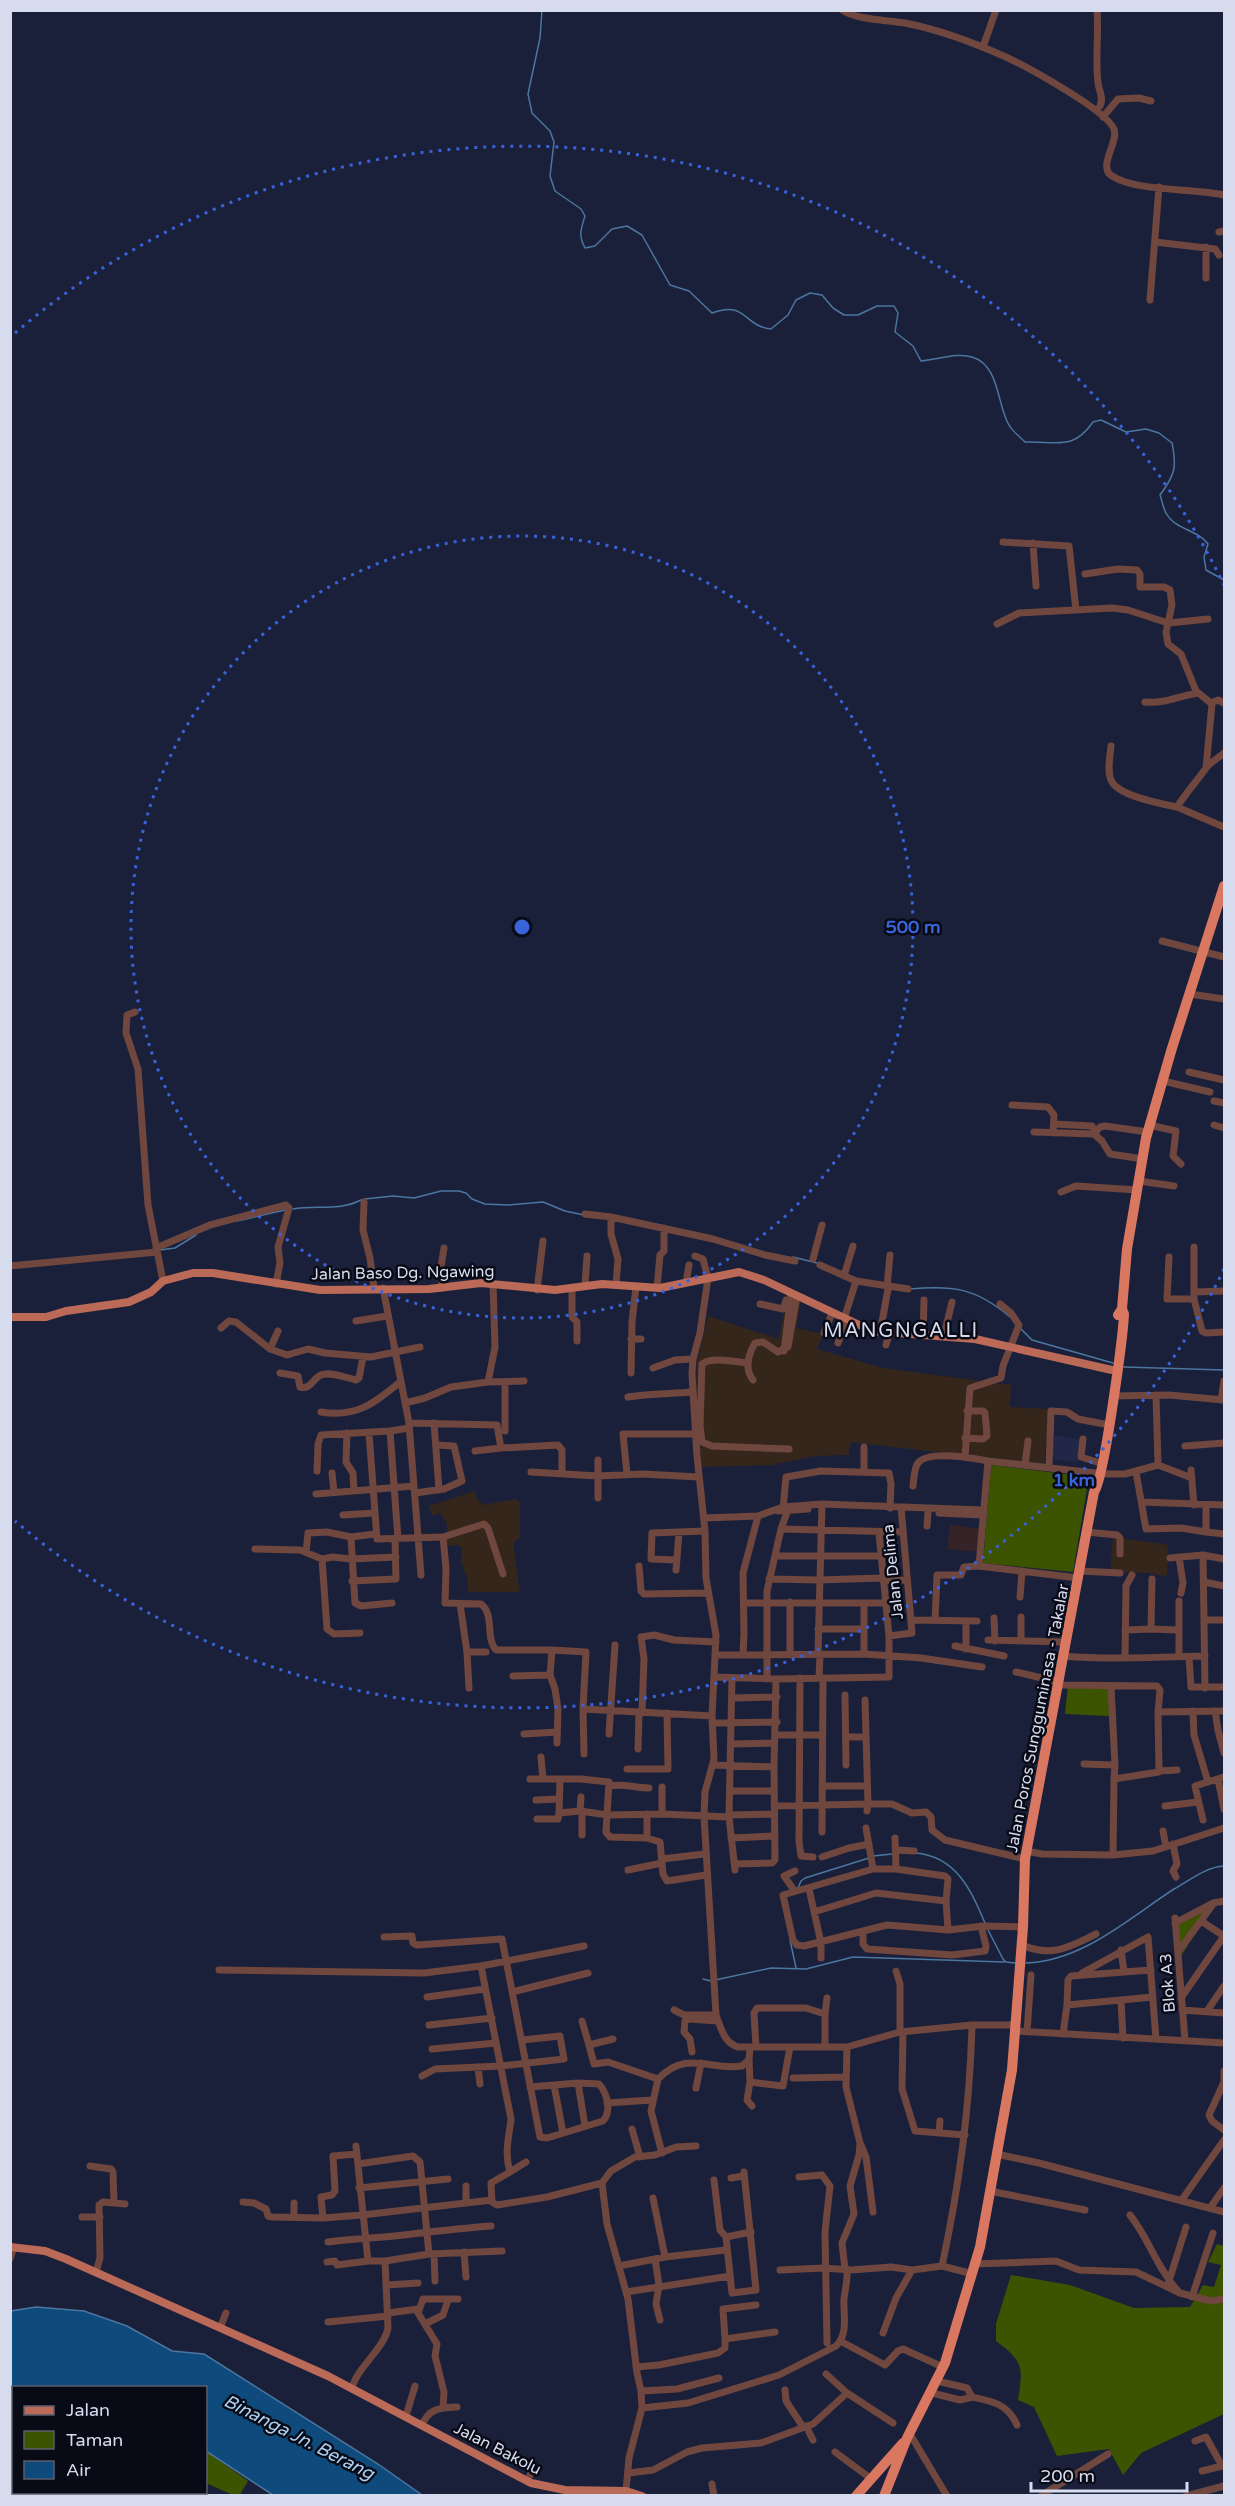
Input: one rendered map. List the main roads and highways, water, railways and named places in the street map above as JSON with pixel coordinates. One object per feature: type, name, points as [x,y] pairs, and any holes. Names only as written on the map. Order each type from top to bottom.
[{"type":"highway","points":[[1115,1365],[1118,1312],[1122,1309],[1127,1249],[1149,1129],[1190,994],[1222,904],[1224,886]]},
{"type":"highway","name":"Jalan Poros Sungguminasa - Takalar","points":[[884,2496],[909,2436],[943,2367],[974,2269],[990,2191],[1020,2029],[1025,1975],[1022,1947],[1025,1855],[1087,1532],[1094,1492],[1092,1487],[1098,1474],[1113,1396],[1115,1365]]},
{"type":"highway","name":"Jalan Poros Sungguminasa - Takalar","points":[[1098,1474],[1097,1462],[1115,1365]]},
{"type":"highway","name":"Jalan Poros Sungguminasa - Takalar","points":[[856,2496],[909,2436]]},
{"type":"highway","points":[[883,2463],[894,2470]]},
{"type":"main road","name":"Jalan Baso Dg. Ngawing","points":[[10,1317],[46,1317],[66,1311],[129,1302],[144,1297],[163,1281],[193,1273],[213,1273],[320,1290],[442,1288],[481,1282],[537,1290],[616,1285],[657,1288],[739,1272],[747,1273],[792,1297],[879,1333],[944,1335],[975,1339],[1115,1365]]},
{"type":"main road","name":"Jalan Bakolu","points":[[12,2247],[51,2253],[98,2269],[352,2388],[552,2492],[631,2491]]},
{"type":"water","name":"Binanga Jn. Berang","points":[[36,2307],[84,2311],[127,2326],[172,2351],[204,2354],[378,2464],[422,2495],[273,2495],[207,2452],[207,2386],[12,2386],[11,2398],[11,2311]]},
{"type":"waterway","points":[[542,10],[540,38],[528,94],[532,113],[550,131],[554,142],[550,176],[555,191],[581,209],[585,216],[581,228],[585,248],[595,246],[612,229],[627,226],[642,235],[670,285],[689,291],[712,313],[732,310],[762,327],[771,329],[788,315],[796,300],[810,293],[822,295],[833,308],[844,315],[858,315],[877,306],[894,306],[898,313],[895,332],[913,346],[921,361],[966,356],[981,361],[988,368],[1005,417],[1009,425],[1025,442],[1064,443],[1071,441],[1086,431],[1093,422],[1101,420],[1126,432],[1146,429],[1159,433],[1172,443],[1174,458],[1172,476],[1160,495],[1165,511],[1175,523],[1198,535],[1208,544],[1204,557],[1206,570],[1224,580]]},
{"type":"waterway","points":[[365,1199],[393,1196],[414,1198],[441,1191],[459,1191],[485,1204],[543,1202],[565,1211],[584,1215]]},
{"type":"waterway","points":[[293,1209],[336,1207],[361,1200]]},
{"type":"waterway","points":[[237,1221],[285,1210]]},
{"type":"waterway","points":[[160,1250],[175,1248],[196,1235]]},
{"type":"waterway","points":[[793,1257],[817,1263]]},
{"type":"waterway","points":[[910,1289],[952,1288],[975,1294],[1010,1317]]},
{"type":"waterway","points":[[1021,1329],[1032,1340],[1113,1363]]},
{"type":"waterway","points":[[1124,1367],[1224,1370]]},
{"type":"waterway","points":[[915,1853],[929,1856],[951,1868],[968,1887],[985,1923]]},
{"type":"waterway","points":[[873,1856],[892,1854]]},
{"type":"waterway","points":[[798,1888],[805,1878],[869,1858]]},
{"type":"waterway","points":[[1026,1963],[1067,1955],[1086,1946],[1204,1871],[1224,1866]]},
{"type":"waterway","points":[[988,1930],[1003,1959],[1006,1962],[1015,1963]]},
{"type":"waterway","points":[[790,1940],[796,1968]]},
{"type":"waterway","points":[[715,1980],[771,1968],[806,1969],[853,1957],[1004,1962]]},
{"type":"waterway","points":[[703,1979],[711,1981]]},
{"type":"district","name":"MANGNGALLI","points":[[901,1330]]}]
